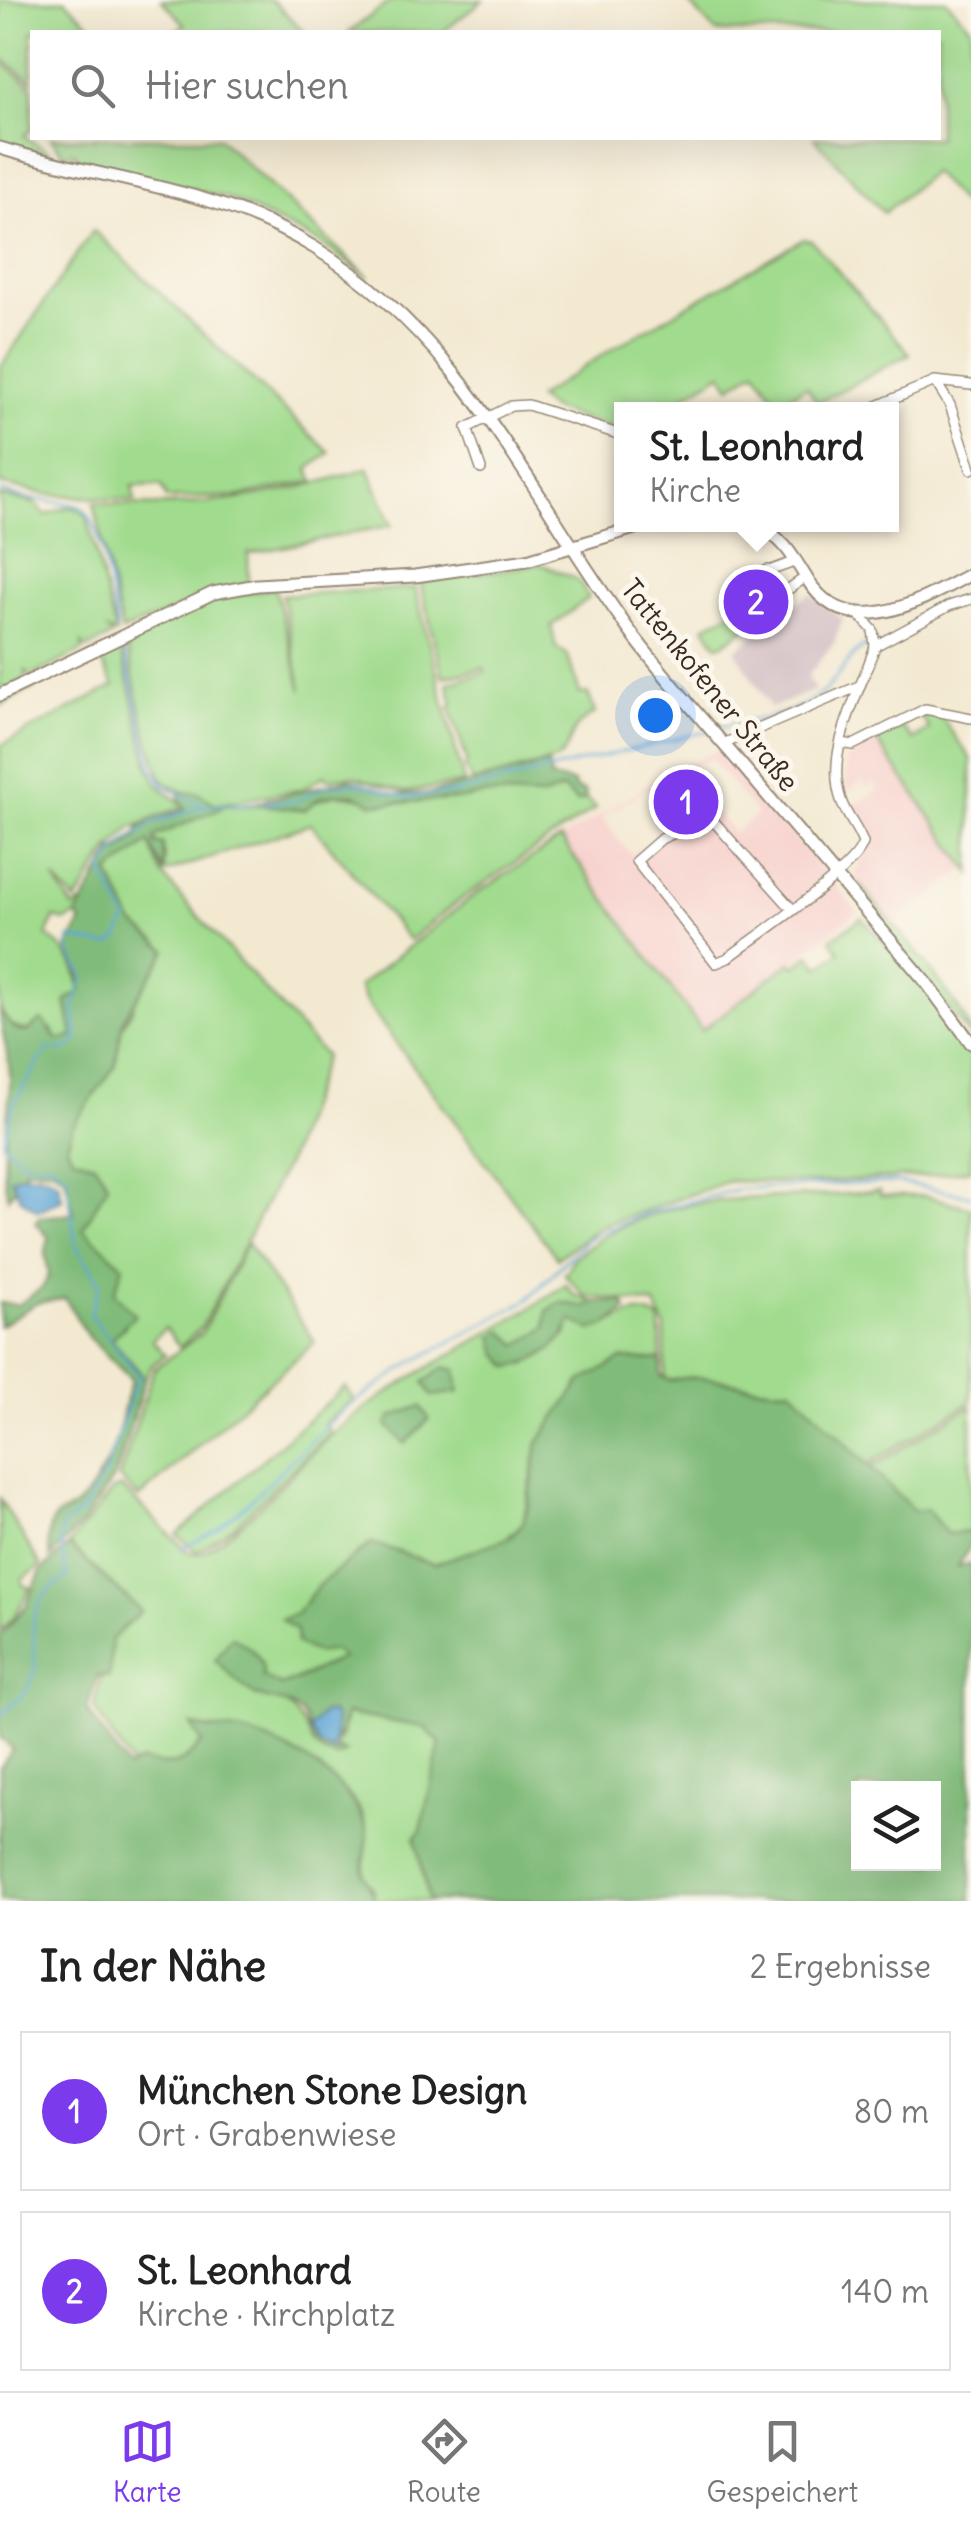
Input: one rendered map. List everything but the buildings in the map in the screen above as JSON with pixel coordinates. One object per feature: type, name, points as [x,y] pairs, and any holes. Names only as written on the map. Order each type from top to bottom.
[{"type":"main road","name":"Tattenkofener Straße","points":[[0,148],[70,168],[178,188],[274,224],[380,294],[436,347],[490,418],[631,633],[926,982],[971,1044]]},
{"type":"main road","points":[[0,695],[213,593],[251,586],[354,581],[478,568],[573,548],[623,532]]},
{"type":"main road","points":[[769,532],[830,605],[860,616],[971,574]]},
{"type":"street","points":[[886,402],[935,381],[966,385]]},
{"type":"street","points":[[935,381],[950,405],[971,469]]},
{"type":"street","points":[[950,405],[966,385]]},
{"type":"street","points":[[482,468],[467,428],[511,406],[528,405],[614,433]]},
{"type":"street","points":[[741,581],[796,562]]},
{"type":"street","points":[[766,570],[783,593],[806,577]]},
{"type":"street","points":[[874,639],[971,599]]},
{"type":"street","points":[[792,909],[710,817],[661,839],[636,862],[716,964],[792,909],[854,860],[863,843],[840,797],[837,765],[874,639],[876,613]]},
{"type":"street","points":[[860,616],[874,639]]},
{"type":"street","points":[[719,740],[859,686]]},
{"type":"street","points":[[842,743],[853,744],[925,709],[971,718]]},
{"type":"shaded area","points":[[810,593],[843,619],[834,643],[808,676],[815,690],[771,708],[735,650]]},
{"type":"shaded area","points":[[876,740],[967,868],[893,924],[859,884],[855,873],[868,844],[850,808],[878,790],[873,783],[867,788],[862,781],[846,793],[846,760]]},
{"type":"shaded area","points":[[721,749],[858,912],[702,1031],[561,839],[664,775]],"holes":[[[710,759],[757,814],[734,833],[713,810],[631,855],[601,817],[665,778]]]},
{"type":"green space","points":[[0,0],[65,0],[96,30],[30,30],[30,80],[0,56]]},
{"type":"green space","points":[[161,0],[272,0],[302,30],[177,30],[185,24]]},
{"type":"green space","points":[[392,0],[483,0],[446,30],[352,30]]},
{"type":"green space","points":[[686,0],[946,0],[971,27],[971,213],[932,172],[884,213],[816,140],[941,140],[941,30],[714,30]]},
{"type":"green space","points":[[0,60],[30,85],[30,131],[24,136],[60,159],[0,143]]},
{"type":"green space","points":[[53,140],[221,140],[369,278],[319,242],[228,198],[80,162],[74,152],[64,155]]},
{"type":"green space","points":[[93,230],[330,453],[308,469],[314,481],[240,496],[167,499],[161,485],[132,486],[135,501],[45,494],[0,484],[0,368]]},
{"type":"green space","points":[[804,239],[812,241],[910,354],[819,402],[807,386],[777,402],[756,370],[731,386],[722,373],[675,402],[614,402],[614,430],[549,408],[537,398],[610,350]]},
{"type":"green space","points":[[368,468],[392,525],[248,554],[249,582],[122,631],[94,503],[164,505],[233,500],[301,487]]},
{"type":"green space","points":[[0,496],[35,503],[45,515],[71,507],[87,516],[116,634],[108,631],[112,636],[86,649],[82,644],[82,651],[31,676],[26,671],[26,678],[0,692]]},
{"type":"green space","points":[[541,564],[578,580],[589,598],[551,626],[556,648],[567,654],[580,694],[588,693],[595,713],[573,732],[566,750],[556,760],[473,782],[465,768],[467,761],[450,707],[453,705],[448,683],[485,672],[484,668],[443,677],[420,582]]},
{"type":"green space","points":[[765,573],[780,593],[772,608],[722,645],[716,644],[705,626],[733,611],[737,590]]},
{"type":"green space","points":[[275,588],[302,691],[282,595],[415,588],[464,783],[406,792],[352,776],[327,779],[325,775],[302,789],[220,804],[164,781],[140,708],[127,637],[213,599]]},
{"type":"green space","points":[[114,644],[120,646],[149,768],[158,785],[184,806],[131,828],[108,851],[76,902],[54,878],[73,908],[83,903],[76,916],[65,921],[54,918],[47,936],[70,960],[81,992],[66,1000],[73,1037],[58,1040],[51,1028],[14,1027],[0,1008],[0,746],[114,686],[98,654],[0,706],[0,701]]},
{"type":"green space","points":[[920,715],[941,717],[971,759],[971,873],[876,740],[902,727],[913,740],[929,729]]},
{"type":"green space","points":[[548,764],[551,778],[574,783],[574,788],[585,792],[586,799],[577,802],[563,789],[541,797],[486,794],[373,804],[353,794],[336,794],[319,798],[305,810],[252,804],[349,779],[396,794],[428,794]]},
{"type":"green space","points":[[563,789],[577,802],[586,799],[596,808],[465,896],[409,940],[311,824],[164,873],[165,854],[153,837],[221,806],[310,803],[336,794],[403,803],[486,794],[541,797]]},
{"type":"green space","points":[[181,792],[198,793],[221,808],[154,837],[155,844],[163,844],[164,873],[149,842],[109,873],[133,923],[167,950],[123,1020],[115,1066],[73,1125],[67,1147],[73,1157],[94,1163],[108,1184],[83,1229],[123,1266],[114,1293],[135,1315],[111,1339],[145,1378],[116,1474],[82,1524],[50,1557],[50,1527],[59,1515],[82,1501],[110,1456],[132,1380],[88,1337],[65,1298],[37,1303],[0,1326],[0,1303],[18,1305],[42,1288],[49,1275],[45,1254],[49,1238],[36,1223],[39,1217],[74,1214],[65,1177],[53,1169],[25,1169],[24,1174],[11,1178],[15,1188],[8,1198],[5,1159],[10,1075],[0,1008],[7,1021],[20,1031],[30,1030],[42,1020],[58,1040],[73,1037],[66,1000],[81,991],[79,971],[67,948],[82,922],[76,916],[113,850],[119,851],[138,836],[138,828],[185,809],[179,798]]},
{"type":"green space","points":[[561,839],[702,1030],[791,962],[795,966],[810,955],[819,967],[840,952],[831,939],[862,918],[930,995],[971,1051],[971,1169],[929,1176],[809,1183],[729,1181],[601,1226],[557,1258],[364,1000],[359,986],[477,893]]},
{"type":"green space","points":[[149,842],[161,873],[325,1056],[289,1158],[201,1328],[180,1347],[165,1328],[152,1340],[165,1355],[152,1365],[145,1378],[110,1338],[126,1326],[114,1293],[123,1266],[82,1229],[108,1183],[94,1163],[73,1157],[66,1147],[73,1125],[115,1066],[117,1034],[133,1009],[133,923],[109,873]]},
{"type":"green space","points":[[859,884],[941,984],[971,1037],[853,889]]},
{"type":"green space","points":[[880,1191],[880,1196],[925,1196],[971,1208],[971,1402],[865,1466],[791,1388],[665,1378],[665,1327],[655,1304],[585,1296],[565,1274],[576,1256],[611,1232],[685,1206],[722,1200]]},
{"type":"green space","points":[[247,1243],[315,1342],[139,1498],[119,1478],[154,1369],[202,1333]]},
{"type":"green space","points":[[566,1284],[574,1295],[594,1302],[586,1307],[547,1312],[546,1328],[518,1345],[511,1344],[525,1365],[567,1335],[570,1319],[605,1326],[639,1313],[660,1320],[661,1360],[622,1359],[581,1382],[538,1443],[523,1523],[499,1545],[434,1564],[371,1543],[319,1585],[296,1614],[282,1620],[296,1630],[297,1644],[318,1653],[333,1650],[343,1658],[281,1686],[262,1677],[257,1696],[273,1699],[293,1710],[324,1754],[341,1749],[336,1748],[335,1740],[341,1738],[346,1714],[424,1727],[440,1743],[421,1830],[415,1838],[429,1901],[374,1901],[374,1889],[364,1878],[366,1831],[360,1811],[331,1779],[289,1756],[228,1730],[213,1732],[192,1727],[202,1742],[183,1761],[161,1765],[142,1761],[132,1766],[94,1708],[101,1676],[109,1675],[112,1639],[141,1611],[69,1545],[113,1490],[121,1487],[188,1552],[200,1554],[239,1526],[323,1443],[368,1407]]},
{"type":"green space","points":[[560,1302],[586,1307],[594,1302],[624,1302],[627,1309],[605,1326],[591,1330],[571,1320],[556,1345],[530,1361],[510,1367],[498,1354],[493,1337],[503,1331],[518,1345],[546,1328],[547,1311]]},
{"type":"green space","points":[[622,1359],[661,1360],[661,1376],[670,1381],[700,1378],[791,1388],[914,1511],[927,1509],[947,1534],[971,1532],[971,1545],[958,1566],[971,1564],[971,1901],[429,1901],[415,1838],[421,1830],[440,1743],[424,1727],[346,1714],[338,1741],[331,1713],[323,1713],[333,1751],[345,1752],[338,1757],[325,1753],[312,1742],[306,1721],[295,1708],[252,1693],[215,1660],[232,1636],[258,1657],[263,1677],[281,1686],[342,1658],[333,1650],[318,1653],[297,1644],[296,1630],[281,1619],[296,1614],[319,1585],[372,1543],[434,1564],[511,1537],[523,1523],[529,1504],[538,1443],[581,1382]]},
{"type":"green space","points":[[444,1367],[456,1370],[459,1392],[432,1396],[424,1382]]},
{"type":"green space","points":[[345,1387],[354,1400],[324,1423],[330,1432],[235,1526],[197,1552],[177,1535]]},
{"type":"green space","points":[[421,1406],[429,1419],[405,1444],[387,1425],[391,1417]]},
{"type":"green space","points":[[971,1406],[971,1532],[947,1534],[927,1510],[914,1511],[868,1469]]},
{"type":"green space","points":[[0,1499],[41,1566],[22,1579],[23,1586],[31,1587],[14,1617],[0,1631]]},
{"type":"green space","points":[[69,1545],[141,1611],[112,1639],[109,1676],[97,1676],[87,1710],[127,1768],[142,1761],[176,1764],[189,1757],[202,1742],[191,1725],[244,1732],[304,1758],[335,1782],[359,1812],[367,1835],[364,1874],[374,1901],[0,1901],[0,1768],[13,1749],[0,1738],[0,1636],[26,1606],[41,1571]]},
{"type":"water","points":[[46,1175],[58,1182],[62,1199],[38,1211],[20,1198],[11,1178]]},
{"type":"water","points":[[323,1713],[336,1718],[333,1751],[320,1746],[309,1729]]},
{"type":"waterway","points":[[0,491],[77,506],[86,512],[100,541],[117,629]]},
{"type":"waterway","points":[[915,619],[936,604],[971,594]]},
{"type":"waterway","points":[[716,728],[771,716],[811,701],[859,650],[873,642]]},
{"type":"waterway","points":[[122,644],[152,767],[164,786],[204,806]]},
{"type":"waterway","points":[[0,1715],[19,1699],[34,1674],[34,1618],[49,1591],[67,1577],[60,1539],[64,1525],[83,1511],[104,1475],[139,1375],[90,1315],[100,1283],[76,1245],[67,1177],[53,1164],[25,1162],[3,1143],[12,1106],[47,1049],[65,1050],[77,1041],[74,1005],[84,977],[69,951],[70,938],[107,946],[117,940],[127,920],[102,871],[119,847],[152,823],[204,806],[296,801],[325,786],[359,783],[406,797],[455,793],[708,731]]},
{"type":"waterway","points":[[181,1549],[218,1529],[343,1410],[411,1363],[527,1300],[588,1238],[647,1213],[740,1189],[896,1182],[971,1196]]},
{"type":"place","name":"St. Leonhard","points":[[756,602]]},
{"type":"place","name":"München Stone Design","points":[[686,802]]}]
